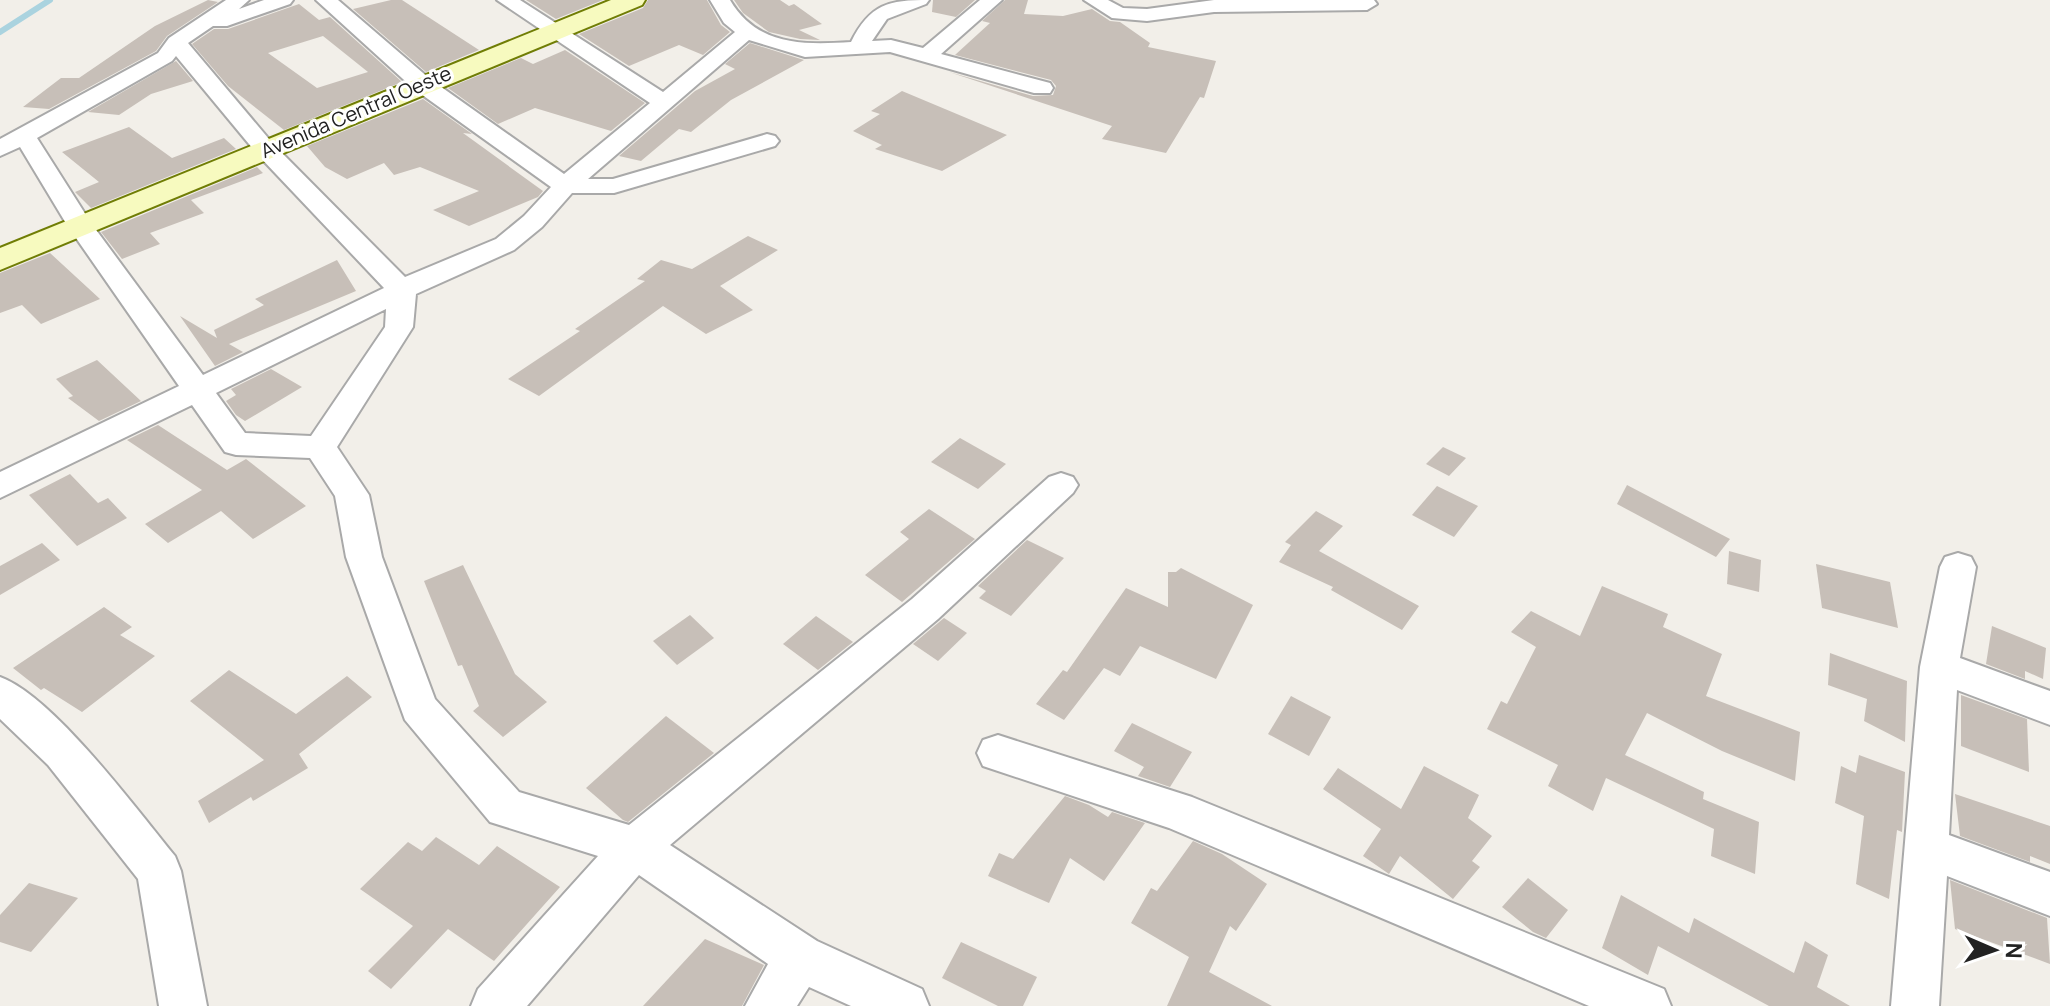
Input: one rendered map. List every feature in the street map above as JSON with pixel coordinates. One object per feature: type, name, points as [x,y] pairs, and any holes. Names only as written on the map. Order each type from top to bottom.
[{"type":"street","points":[[0,149],[165,57],[176,42],[239,0]]},
{"type":"street","points":[[176,42],[214,24],[283,0]]},
{"type":"street","points":[[326,0],[422,84],[565,186],[614,186],[767,141]]},
{"type":"street","points":[[507,0],[664,102]]},
{"type":"street","name":"Avenida Central Oeste","points":[[0,260],[422,84],[633,0]]},
{"type":"street","points":[[720,0],[731,19],[747,32],[805,51],[891,46],[1042,88]]},
{"type":"street","points":[[858,49],[872,19],[919,0]]},
{"type":"street","points":[[926,56],[992,0]]},
{"type":"street","points":[[1094,0],[1119,14],[1147,15],[1214,6],[1367,4]]},
{"type":"street","points":[[0,486],[402,290],[418,279],[497,249],[544,211],[565,186],[747,32]]},
{"type":"street","points":[[176,42],[266,150],[402,290],[399,327],[320,447]]},
{"type":"street","points":[[24,135],[80,225],[236,444],[320,447]]},
{"type":"street","points":[[320,447],[352,495],[364,557],[419,708],[505,808],[635,847],[800,958],[905,1006]]},
{"type":"street","points":[[495,1006],[635,847],[925,609],[1061,485]]},
{"type":"street","points":[[1915,1006],[1939,667],[1958,567]]},
{"type":"street","points":[[1939,667],[2050,708]]},
{"type":"street","points":[[0,694],[63,752],[159,871],[183,1006]]},
{"type":"street","points":[[998,753],[1177,811],[1647,1006]]},
{"type":"street","points":[[1926,847],[2050,894]]},
{"type":"street","points":[[769,1006],[800,958]]},
{"type":"building","points":[[208,0],[218,2],[167,36],[156,51],[49,109],[23,107],[61,78],[79,78],[155,26]]},
{"type":"building","points":[[402,0],[479,50],[426,72],[353,9]]},
{"type":"building","points":[[526,0],[603,0],[556,19]]},
{"type":"building","points":[[648,0],[707,0],[721,25],[730,32],[703,55],[679,45],[629,66],[579,34],[643,8]]},
{"type":"building","points":[[734,0],[780,0],[789,6],[794,4],[822,24],[799,30],[820,40],[769,32],[743,13]]},
{"type":"building","points":[[933,0],[975,0],[956,17],[932,12]]},
{"type":"building","points":[[1005,0],[1028,0],[1024,14],[1063,16],[1092,9],[1110,21],[1120,22],[1150,43],[1148,47],[1216,61],[1204,98],[1200,97],[1166,153],[1102,139],[1112,126],[949,72],[1033,96],[1053,95],[1056,86],[1051,80],[955,55],[990,23],[982,21]]},
{"type":"building","points":[[299,4],[319,20],[330,17],[402,82],[284,130],[228,86],[192,44],[214,29],[228,29]],"holes":[[[323,36],[368,72],[317,88],[268,53]]]},
{"type":"building","points":[[750,43],[804,60],[731,100],[691,132],[679,129],[641,161],[619,156],[695,91],[735,69],[725,64]]},
{"type":"building","points":[[565,50],[645,103],[611,131],[535,108],[498,124],[448,88],[521,58],[533,64]]},
{"type":"building","points":[[176,61],[193,81],[151,94],[119,115],[88,112]]},
{"type":"building","points":[[902,91],[1007,135],[942,171],[875,149],[882,145],[853,131],[880,114],[871,111]]},
{"type":"building","points":[[423,99],[472,134],[463,133],[543,191],[538,197],[469,226],[433,210],[479,191],[420,167],[394,175],[384,163],[347,179],[325,167],[307,146]]},
{"type":"building","points":[[129,127],[172,158],[224,138],[236,149],[91,208],[75,192],[99,182],[62,152]]},
{"type":"building","points":[[257,167],[263,173],[191,200],[204,213],[150,233],[160,244],[122,259],[101,232]]},
{"type":"building","points":[[748,236],[778,250],[720,286],[753,310],[706,334],[663,306],[539,396],[508,379],[580,331],[575,329],[645,281],[637,279],[661,260],[692,269]]},
{"type":"building","points":[[50,253],[100,299],[41,324],[22,305],[0,313],[0,273]]},
{"type":"building","points":[[337,260],[356,291],[229,344],[243,352],[215,366],[180,316],[217,338],[214,330],[264,305],[255,299]]},
{"type":"building","points":[[97,360],[141,401],[99,421],[68,398],[73,396],[56,379]]},
{"type":"building","points":[[271,369],[302,387],[245,421],[226,401],[236,395],[231,389]]},
{"type":"building","points":[[158,425],[227,470],[246,459],[306,506],[253,539],[221,511],[168,543],[145,524],[202,490],[127,440]]},
{"type":"building","points":[[960,438],[1006,464],[978,489],[931,462]]},
{"type":"building","points":[[1443,447],[1466,458],[1449,476],[1426,464]]},
{"type":"building","points":[[70,474],[98,503],[108,498],[127,518],[77,546],[29,495]]},
{"type":"building","points":[[1627,485],[1730,539],[1716,557],[1617,504]]},
{"type":"building","points":[[1437,486],[1478,506],[1454,537],[1412,515]]},
{"type":"building","points":[[929,509],[975,539],[902,602],[865,575],[909,539],[900,532]]},
{"type":"building","points":[[1316,511],[1343,526],[1319,551],[1419,606],[1402,630],[1331,590],[1333,587],[1279,562],[1291,545],[1285,542]]},
{"type":"building","points":[[1027,540],[1064,558],[1011,616],[979,598],[986,591],[978,586]]},
{"type":"building","points":[[42,543],[60,560],[0,595],[0,566]]},
{"type":"building","points":[[1729,551],[1761,560],[1759,592],[1727,584]]},
{"type":"building","points":[[1816,564],[1890,582],[1898,628],[1822,608]]},
{"type":"building","points":[[463,565],[515,674],[547,702],[503,737],[473,711],[479,706],[462,665],[458,666],[424,581]]},
{"type":"building","points":[[1181,568],[1253,605],[1216,679],[1140,646],[1120,676],[1104,668],[1064,720],[1036,704],[1063,670],[1067,672],[1126,588],[1168,607],[1168,572]]},
{"type":"building","points":[[1602,586],[1668,614],[1663,627],[1722,654],[1706,696],[1800,732],[1795,781],[1722,751],[1647,713],[1625,755],[1704,792],[1703,799],[1759,822],[1755,874],[1711,856],[1714,829],[1606,778],[1593,811],[1548,786],[1558,765],[1487,729],[1501,701],[1507,704],[1536,647],[1511,632],[1531,611],[1580,636]]},
{"type":"building","points":[[104,607],[132,627],[120,635],[155,656],[82,712],[44,688],[41,690],[13,668]]},
{"type":"building","points":[[690,615],[714,638],[677,665],[653,641]]},
{"type":"building","points":[[816,616],[853,642],[818,670],[783,644]]},
{"type":"building","points":[[944,618],[967,633],[938,661],[913,644]]},
{"type":"building","points":[[1992,626],[2046,648],[2043,679],[2025,671],[2025,679],[1986,664]]},
{"type":"building","points":[[1830,653],[1907,681],[1905,742],[1864,721],[1867,699],[1828,685]]},
{"type":"building","points":[[229,670],[296,714],[347,676],[372,697],[299,754],[308,768],[209,823],[198,801],[264,760],[190,701]]},
{"type":"building","points":[[1961,695],[2027,719],[2029,772],[1961,746]]},
{"type":"building","points":[[1291,696],[1331,717],[1309,756],[1268,734]]},
{"type":"building","points":[[666,716],[714,753],[628,822],[586,788]]},
{"type":"building","points":[[1132,723],[1192,752],[1170,787],[1138,776],[1144,767],[1114,751]]},
{"type":"building","points":[[1859,755],[1905,772],[1902,832],[1897,830],[1889,899],[1856,884],[1864,816],[1835,803],[1841,766],[1856,773]]},
{"type":"building","points":[[1424,766],[1479,795],[1468,818],[1492,836],[1472,861],[1480,867],[1453,899],[1400,856],[1389,874],[1363,856],[1381,829],[1323,789],[1338,768],[1401,809]]},
{"type":"building","points":[[1955,794],[2050,826],[2050,864],[2030,856],[2030,862],[1960,836]]},
{"type":"building","points":[[1065,796],[1089,805],[1108,817],[1112,812],[1145,823],[1104,881],[1070,858],[1049,903],[988,876],[999,853],[1013,859]]},
{"type":"building","points":[[436,837],[479,865],[497,846],[560,887],[494,961],[448,929],[391,989],[368,971],[413,926],[360,889],[408,842],[422,851]]},
{"type":"building","points":[[1193,841],[1222,854],[1267,884],[1236,931],[1230,926],[1209,972],[1272,1006],[1167,1006],[1189,957],[1131,923],[1151,888],[1157,891]]},
{"type":"building","points":[[1528,878],[1568,910],[1546,938],[1533,932],[1502,907]]},
{"type":"building","points":[[1950,880],[2047,918],[2050,964],[1955,929]]},
{"type":"building","points":[[29,883],[78,898],[31,952],[0,942],[0,915]]},
{"type":"building","points":[[1621,895],[1689,933],[1694,918],[1794,973],[1805,941],[1828,955],[1817,987],[1850,1006],[1769,1006],[1658,946],[1648,975],[1602,948]]},
{"type":"building","points":[[705,939],[764,965],[742,1006],[643,1006]]},
{"type":"building","points":[[961,942],[1037,977],[1023,1006],[998,1006],[942,978]]},
{"type":"waterway","points":[[0,32],[50,0]]}]
